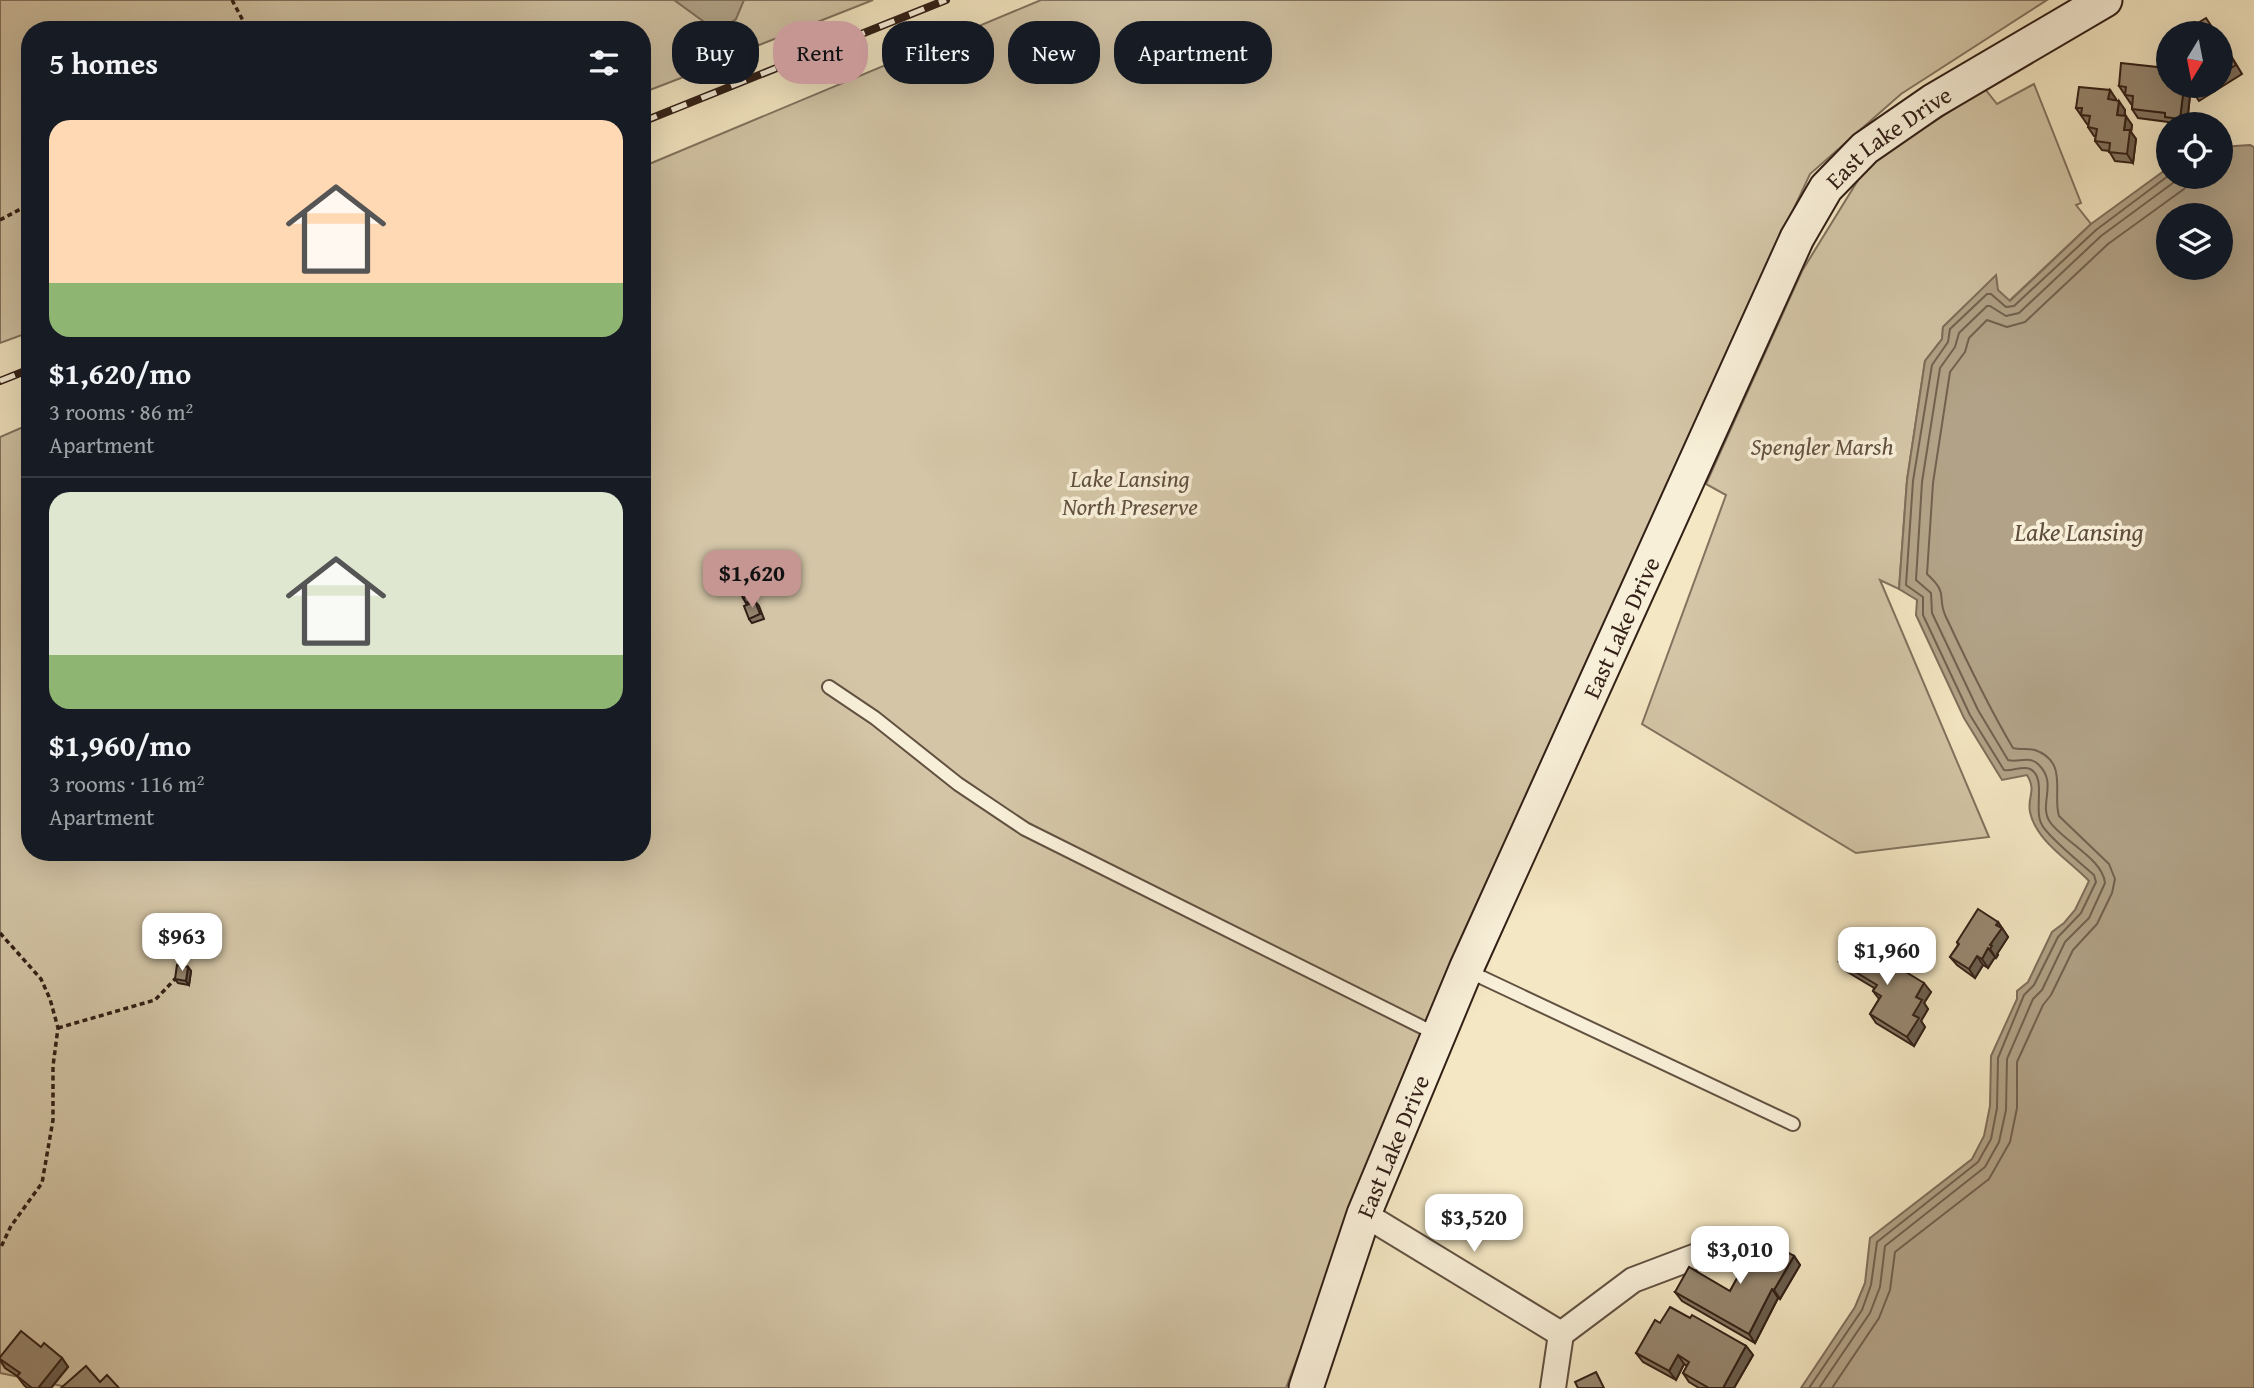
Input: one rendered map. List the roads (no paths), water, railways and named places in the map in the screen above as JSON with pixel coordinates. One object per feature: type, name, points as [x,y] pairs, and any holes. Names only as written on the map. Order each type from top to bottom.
[{"type":"street","name":"East Lake Drive","points":[[1306,1388],[1364,1214],[1466,969],[1797,238],[1826,188],[1865,148],[1933,101],[2105,0]]},
{"type":"street","points":[[1364,1214],[1561,1334]]},
{"type":"street","points":[[1553,1388],[1561,1334],[1633,1280],[1707,1252]]},
{"type":"lane","points":[[830,687],[875,718],[958,784],[1025,829],[1438,1035]]},
{"type":"lane","points":[[1466,969],[1793,1124]]},
{"type":"water","points":[[674,0],[744,0],[733,21],[703,21]]},
{"type":"water","name":"Lake Lansing","points":[[2233,146],[2254,147],[2254,1388],[1801,1388],[1855,1307],[1865,1283],[1870,1238],[1972,1159],[1984,1136],[1990,1106],[1991,1056],[2017,999],[2017,991],[2028,982],[2052,932],[2075,910],[2089,881],[2054,850],[2033,822],[2029,807],[2032,790],[2027,775],[2002,780],[1964,718],[1916,615],[1917,600],[1899,589],[1907,480],[1925,361],[1942,339],[1943,327],[1996,275],[1998,290],[2010,301],[2091,224],[2156,177],[2156,189],[2233,189]]},
{"type":"railway","points":[[651,118],[946,0]]},
{"type":"railway","points":[[0,381],[21,373]]},
{"type":"park label","name":"Spengler Marsh","points":[[1822,446]]},
{"type":"park label","name":"Lake Lansing North Preserve","points":[[1130,492]]}]
